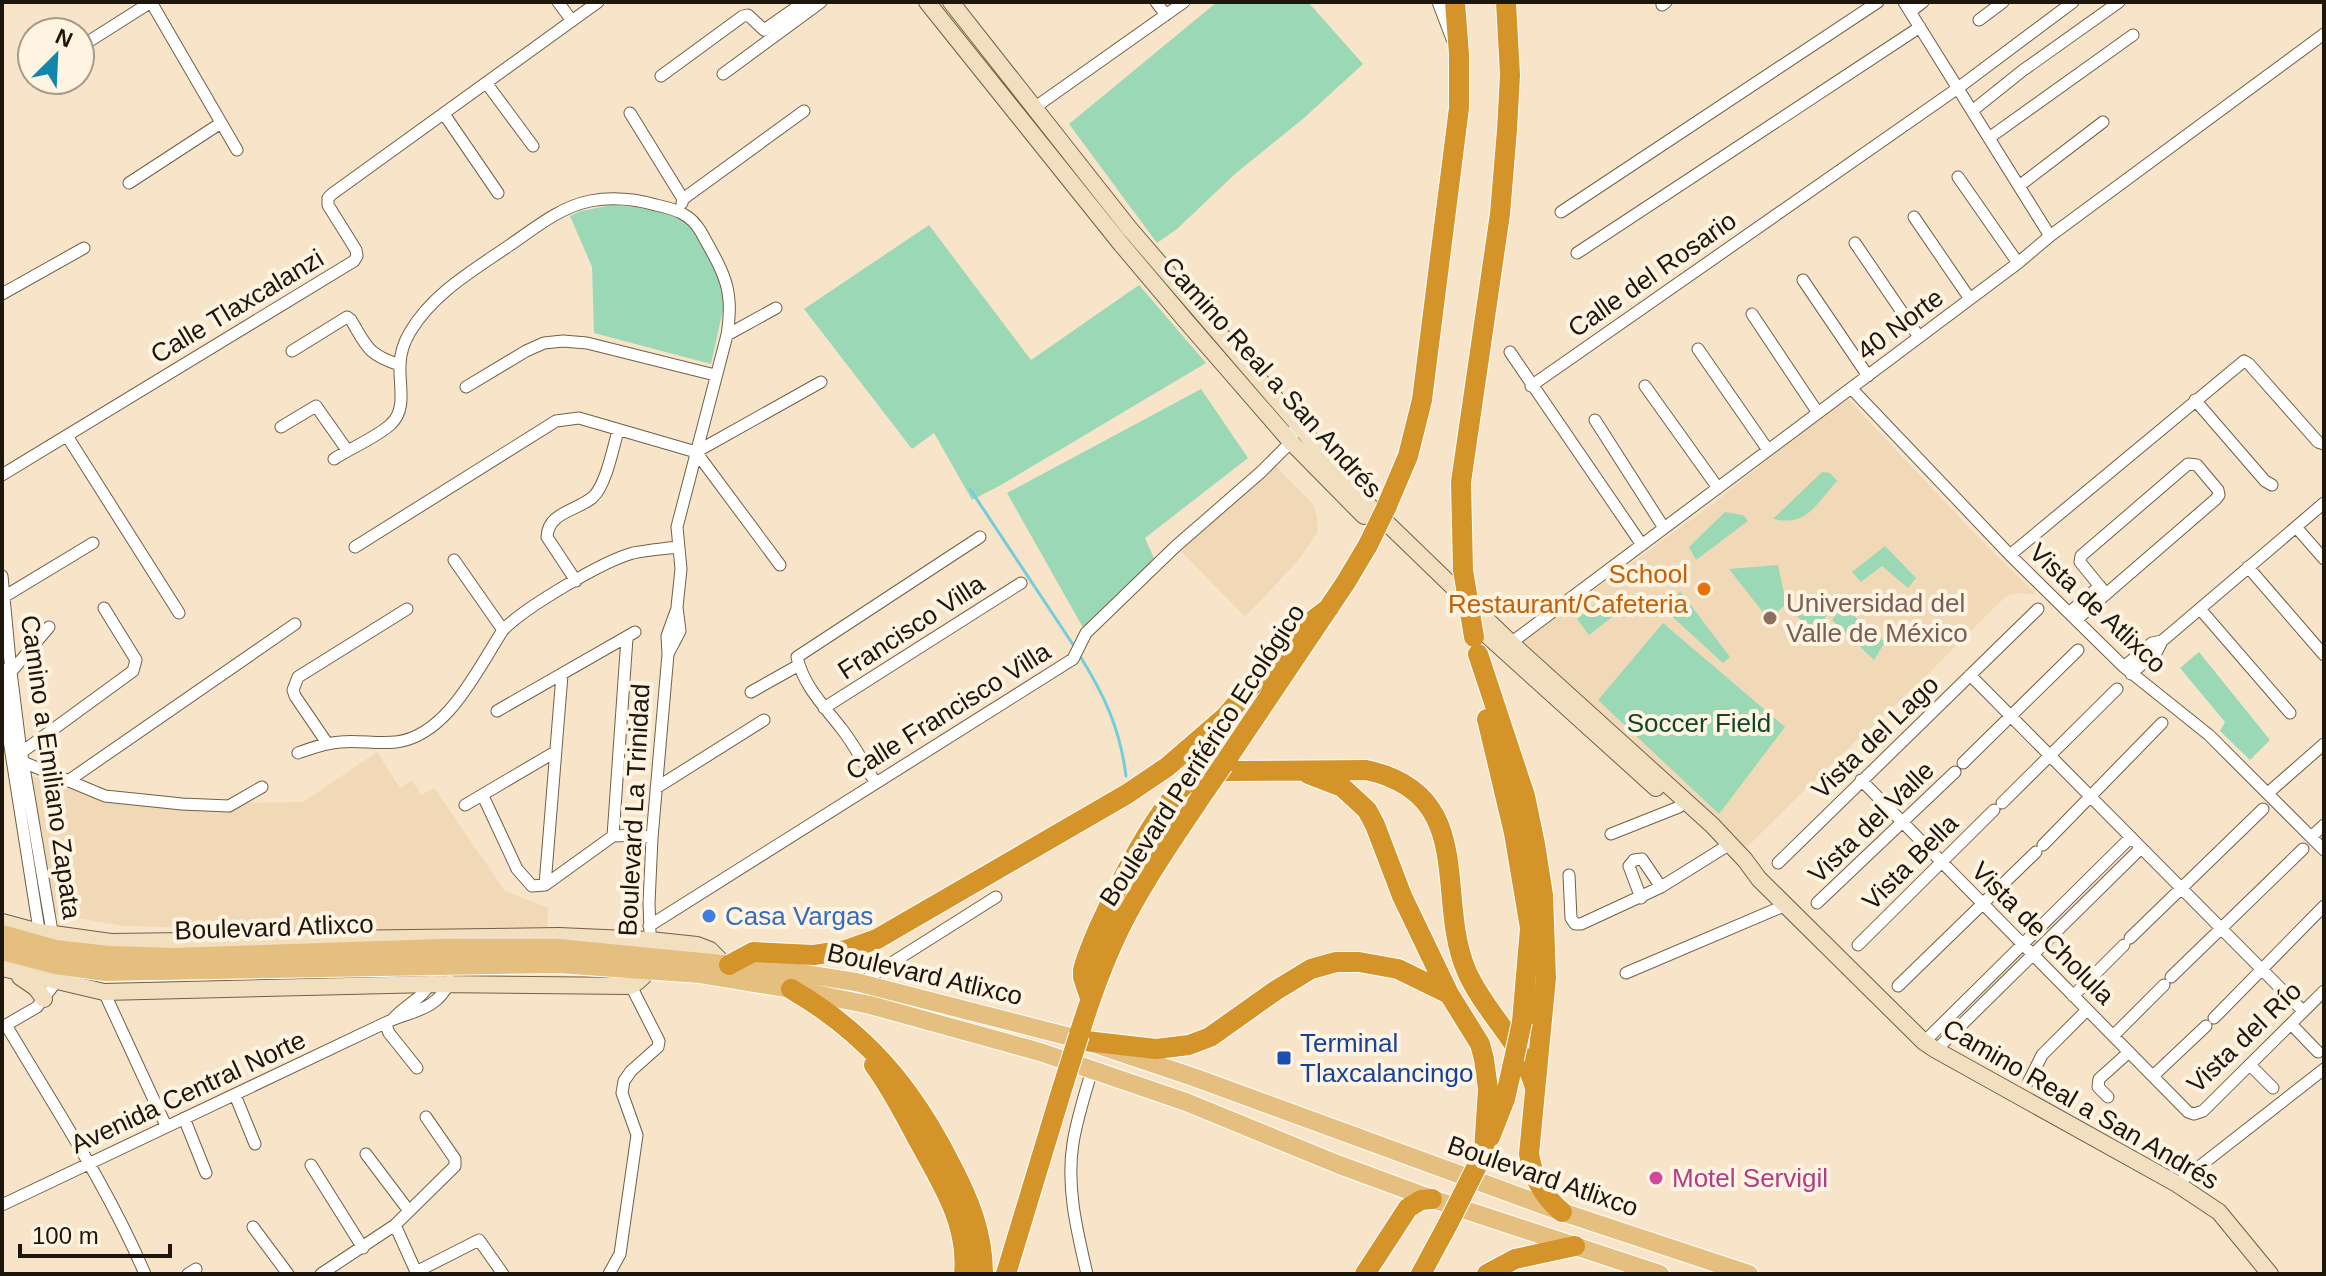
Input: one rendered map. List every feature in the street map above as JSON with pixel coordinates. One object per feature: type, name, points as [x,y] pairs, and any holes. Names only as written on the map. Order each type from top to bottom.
[{"type":"highway","name":"Boulevard Periférico Ecológico","points":[[1006,1274],[1062,1089],[1085,1031],[1090,998],[1125,918],[1162,855],[1368,545],[1408,456],[1422,400],[1459,108],[1455,2]]},
{"type":"highway","points":[[1421,1274],[1481,1158],[1505,1099],[1522,1022],[1530,928],[1514,833],[1485,709],[1463,570],[1461,482],[1500,214],[1507,130],[1510,75],[1506,2]]},
{"type":"highway","points":[[726,964],[753,952],[814,955],[846,950],[877,939],[1127,794],[1207,734],[1244,696],[1296,633],[1329,608]]},
{"type":"highway","points":[[1476,646],[1525,796],[1543,895],[1546,978],[1530,1137],[1531,1163],[1540,1188],[1562,1212]]},
{"type":"highway","points":[[1090,998],[1083,977],[1089,950],[1108,909],[1141,844],[1177,793],[1192,780],[1228,771],[1348,768],[1378,772],[1415,793],[1435,816],[1445,840],[1457,934],[1465,969],[1479,996],[1525,1061],[1535,1088]]},
{"type":"highway","points":[[1302,771],[1342,787],[1367,810],[1402,896],[1449,994],[1474,1033],[1484,1059],[1488,1089],[1481,1158]]},
{"type":"highway","points":[[1085,1031],[1156,1049],[1189,1045],[1210,1037],[1311,969],[1336,962],[1359,962],[1398,969],[1449,994]]},
{"type":"highway","points":[[787,988],[842,1031],[877,1069],[911,1126],[955,1213],[964,1246],[964,1274]]},
{"type":"highway","points":[[787,988],[821,1007],[863,1040],[898,1077],[926,1116],[974,1215],[981,1242],[983,1274]]},
{"type":"highway","points":[[1365,1274],[1408,1208],[1421,1200],[1432,1199]]},
{"type":"highway","points":[[1487,1274],[1515,1259],[1575,1246]]},
{"type":"main road","name":"Camino Real a San Andrés","points":[[951,2],[1129,228],[1191,314],[1291,442],[1630,767],[1726,847]]},
{"type":"main road","name":"Camino Real a San Andrés","points":[[932,4],[1121,244],[1296,423],[1361,498],[1506,646],[1689,804],[1726,847],[1736,864],[1759,879],[1930,1046],[2177,1184],[2219,1212],[2270,1274]]},
{"type":"main road","points":[[2,922],[48,964]]},
{"type":"main road","points":[[2,934],[48,964],[104,992],[446,959],[559,936],[650,948]]},
{"type":"main road","points":[[3,963],[29,981],[48,964],[111,942],[557,964],[650,948]]},
{"type":"main road","name":"Boulevard Atlixco","points":[[650,948],[726,964],[862,983],[1085,1031],[1196,1078],[1562,1212],[1749,1274]]},
{"type":"main road","name":"Boulevard Atlixco","points":[[650,948],[700,974],[870,1005],[1040,1052],[1186,1102],[1432,1199],[1660,1274]]},
{"type":"main road","points":[[3,963],[48,964],[105,972],[446,959],[631,986],[640,980],[650,948]]},
{"type":"main road","points":[[1186,1102],[1196,1078]]},
{"type":"street","points":[[96,37],[151,2],[237,150]]},
{"type":"street","points":[[558,2],[572,21]]},
{"type":"street","name":"Calle Tlaxcalanzi","points":[[2,475],[354,261],[356,250],[328,205],[328,198],[598,2]]},
{"type":"street","points":[[661,76],[743,16],[752,17],[764,30],[804,2]]},
{"type":"street","points":[[723,74],[821,2]]},
{"type":"street","points":[[1156,2],[1166,15]]},
{"type":"street","points":[[1034,108],[1184,2]]},
{"type":"street","points":[[1438,2],[1459,54]]},
{"type":"street","points":[[1561,212],[1878,2]]},
{"type":"street","points":[[1923,2],[1907,7],[2050,236]]},
{"type":"street","points":[[1979,20],[2003,2]]},
{"type":"street","name":"Calle del Rosario","points":[[1531,386],[1958,88],[2073,2]]},
{"type":"street","points":[[1972,111],[2119,2]]},
{"type":"street","points":[[1577,253],[1920,27]]},
{"type":"street","name":"40 Norte","points":[[1506,646],[2050,236],[2324,34]]},
{"type":"street","points":[[1989,138],[2133,35]]},
{"type":"street","points":[[487,84],[533,146]]},
{"type":"street","points":[[334,459],[390,425],[400,412],[400,365],[409,333],[424,312],[456,281],[548,219],[590,201],[615,199],[680,211],[683,199],[804,111]]},
{"type":"street","points":[[630,113],[683,199]]},
{"type":"street","points":[[444,114],[498,193]]},
{"type":"street","points":[[2019,186],[2103,122]]},
{"type":"street","points":[[129,183],[221,123]]},
{"type":"street","points":[[1958,177],[2018,263]]},
{"type":"street","name":"Boulevard La Trinidad","points":[[650,948],[652,838],[667,636],[677,607],[681,569],[677,527],[731,313],[725,277],[698,226],[680,211]]},
{"type":"street","points":[[1914,217],[1970,299]]},
{"type":"street","points":[[1855,243],[1919,337]]},
{"type":"street","points":[[2,294],[84,248]]},
{"type":"street","points":[[1803,280],[1868,376]]},
{"type":"street","points":[[727,335],[776,308]]},
{"type":"street","points":[[1752,314],[1818,413]]},
{"type":"street","points":[[292,351],[347,317],[369,350],[383,360],[400,365]]},
{"type":"street","points":[[466,387],[526,351],[544,343],[563,341],[587,343],[715,375]]},
{"type":"street","points":[[1698,349],[1768,450]]},
{"type":"street","points":[[1510,352],[1642,545]]},
{"type":"street","points":[[2010,555],[2244,361],[2318,442],[2324,444]]},
{"type":"street","points":[[696,452],[821,382]]},
{"type":"street","points":[[1645,386],[1718,488]]},
{"type":"street","name":"Vista de Atlixco","points":[[1851,388],[2010,555],[2128,671],[2209,735],[2324,850]]},
{"type":"street","points":[[2195,400],[2265,481],[2272,485]]},
{"type":"street","points":[[281,427],[316,406],[347,450]]},
{"type":"street","points":[[355,547],[556,421],[579,418],[696,452],[780,565]]},
{"type":"street","points":[[1595,420],[1664,528]]},
{"type":"street","points":[[1291,442],[1296,423]]},
{"type":"street","points":[[576,581],[547,537],[547,530],[557,517],[593,497],[605,475],[618,431]]},
{"type":"street","points":[[67,436],[179,613]]},
{"type":"street","name":"Calle Francisco Villa","points":[[650,948],[875,782],[1073,659],[1086,633],[1291,442]]},
{"type":"street","points":[[2072,616],[2216,499],[2218,490],[2197,465],[2188,464],[2081,556],[2080,562],[2103,590]]},
{"type":"street","points":[[2128,671],[2157,651],[2162,641],[2324,503]]},
{"type":"street","points":[[2296,527],[2324,559]]},
{"type":"street","points":[[751,692],[980,537]]},
{"type":"street","points":[[3,598],[93,543]]},
{"type":"street","points":[[298,753],[343,741],[412,740],[443,720],[514,618],[620,558],[677,547]]},
{"type":"street","points":[[454,560],[503,630]]},
{"type":"street","points":[[2248,567],[2324,655]]},
{"type":"street","name":"Camino a Emiliano Zapata","points":[[2,576],[6,670],[15,747],[48,964]]},
{"type":"street","name":"Francisco Villa","points":[[824,708],[1021,583]]},
{"type":"street","points":[[104,608],[136,660],[133,671],[15,747],[68,781],[105,796],[229,806],[262,787]]},
{"type":"street","points":[[327,743],[295,696],[293,690],[298,677],[407,609]]},
{"type":"street","name":"Vista del Lago","points":[[1778,863],[2038,609]]},
{"type":"street","points":[[2200,609],[2290,713]]},
{"type":"street","points":[[68,781],[295,624]]},
{"type":"street","points":[[6,670],[49,627]]},
{"type":"street","points":[[497,711],[631,635],[613,836]]},
{"type":"street","name":"Vista del Valle","points":[[1817,903],[2078,650]]},
{"type":"street","points":[[798,661],[800,671],[843,730],[875,782]]},
{"type":"street","points":[[545,885],[562,675]]},
{"type":"street","points":[[1970,675],[2303,1011]]},
{"type":"street","name":"Vista Bella","points":[[1858,945],[2117,689]]},
{"type":"street","points":[[656,788],[764,720]]},
{"type":"street","points":[[1898,986],[2162,723]]},
{"type":"street","points":[[2268,793],[2324,744]]},
{"type":"street","name":"Camino a Emiliano Zapata","points":[[15,747],[48,964]]},
{"type":"street","points":[[465,805],[555,752]]},
{"type":"street","name":"Vista de Cholula","points":[[1861,780],[2188,1112],[2194,1114]]},
{"type":"street","points":[[483,796],[517,869],[532,886],[545,885],[613,836],[652,838]]},
{"type":"street","points":[[1611,834],[1679,807]]},
{"type":"street","points":[[2073,996],[2263,809]]},
{"type":"street","points":[[2311,837],[2324,825]]},
{"type":"street","points":[[1930,1046],[2023,944],[2131,837]]},
{"type":"street","points":[[1569,875],[1571,918],[1575,924],[1581,924],[1641,898],[1726,847]]},
{"type":"street","points":[[1930,1046],[2033,955],[2141,848]]},
{"type":"street","points":[[2113,1036],[2303,849]]},
{"type":"street","points":[[1641,898],[1629,866],[1634,860],[1642,859],[1661,887]]},
{"type":"street","points":[[862,983],[996,897]]},
{"type":"street","points":[[1626,973],[1786,905]]},
{"type":"street","points":[[2153,1076],[2324,906]]},
{"type":"street","name":"Avenida Central Norte","points":[[389,1021],[402,1008],[421,997],[446,959]]},
{"type":"street","name":"Avenida Central Norte","points":[[2,1205],[389,1021],[429,1007],[441,996],[446,959]]},
{"type":"street","points":[[48,964],[37,1007],[4,1025],[88,1164],[137,1253],[145,1274]]},
{"type":"street","points":[[609,1274],[620,1254],[637,1135],[622,1093],[624,1081],[658,1047],[659,1041],[631,986]]},
{"type":"street","name":"Vista del Río","points":[[2194,1114],[2203,1111],[2324,991]]},
{"type":"street","points":[[104,992],[166,1126]]},
{"type":"street","points":[[2029,1081],[2042,1055],[2087,1010]]},
{"type":"street","points":[[389,1021],[389,1033],[417,1068]]},
{"type":"street","points":[[2291,1024],[2318,1052]]},
{"type":"street","points":[[2108,1097],[2098,1087],[2099,1079],[2129,1052]]},
{"type":"street","points":[[2250,1065],[2273,1088]]},
{"type":"street","points":[[2177,1184],[2324,1069]]},
{"type":"street","points":[[1087,1274],[1071,1197],[1072,1146],[1092,1070]]},
{"type":"street","points":[[235,1095],[255,1144]]},
{"type":"street","points":[[321,1274],[395,1225],[455,1166],[426,1117]]},
{"type":"street","points":[[184,1118],[206,1173]]},
{"type":"street","points":[[366,1154],[409,1211]]},
{"type":"street","points":[[311,1165],[363,1248]]},
{"type":"street","points":[[395,1225],[417,1273],[479,1240],[503,1274]]},
{"type":"street","points":[[253,1227],[288,1274]]},
{"type":"shaded area","name":"Universidad del Valle de México","points":[[1848,399],[2037,595],[2019,593],[2001,601],[1745,849],[1520,644],[1714,503],[1808,427]]},
{"type":"shaded area","points":[[1272,462],[1313,504],[1318,532],[1298,561],[1245,617],[1176,546]]},
{"type":"shaded area","points":[[377,752],[400,788],[412,780],[421,795],[434,788],[505,891],[548,908],[547,927],[459,931],[301,931],[124,926],[54,914],[32,776],[82,792],[238,803],[303,802]]},
{"type":"green space","points":[[1217,2],[1308,2],[1363,64],[1304,118],[1236,173],[1177,229],[1157,243],[1069,124]]},
{"type":"green space","points":[[612,205],[648,208],[682,217],[692,225],[721,277],[725,301],[711,364],[594,333],[592,267],[570,216]]},
{"type":"green space","points":[[929,225],[1031,360],[1139,285],[1206,363],[972,500],[934,433],[912,449],[804,309]]},
{"type":"green space","points":[[1201,389],[1248,458],[1145,538],[1157,565],[1086,633],[1007,493]]},
{"type":"green space","points":[[1822,472],[1830,473],[1837,481],[1810,512],[1794,520],[1773,519]]},
{"type":"green space","points":[[1725,512],[1743,515],[1748,521],[1696,560],[1689,547]]},
{"type":"green space","points":[[1885,546],[1916,578],[1908,588],[1882,566],[1861,582],[1852,572]]},
{"type":"green space","points":[[1778,565],[1783,589],[1790,600],[1769,620],[1729,569]]},
{"type":"green space","points":[[1680,591],[1730,657],[1723,663],[1666,611]]},
{"type":"green space","points":[[1817,593],[1832,602],[1818,635],[1794,614]]},
{"type":"green space","points":[[1608,594],[1620,611],[1589,635],[1577,619]]},
{"type":"green space","points":[[1842,606],[1885,642],[1874,660],[1832,620]]},
{"type":"green space","name":"Soccer Field","points":[[1663,623],[1785,727],[1719,814],[1598,700]]},
{"type":"green space","points":[[2199,652],[2270,740],[2250,760],[2220,731],[2225,722],[2180,668]]},
{"type":"waterway","points":[[970,489],[1074,646]]},
{"type":"waterway","points":[[1078,653],[1110,712],[1120,742],[1126,776]]},
{"type":"place","name":"School Restaurant/Cafeteria","points":[[1704,589]]},
{"type":"place","name":"Universidad del Valle de México","points":[[1770,618]]},
{"type":"place","name":"Casa Vargas","points":[[709,916]]},
{"type":"place","name":"Terminal Tlaxcalancingo","points":[[1284,1058]]},
{"type":"place","name":"Motel Servigil","points":[[1656,1178]]}]
